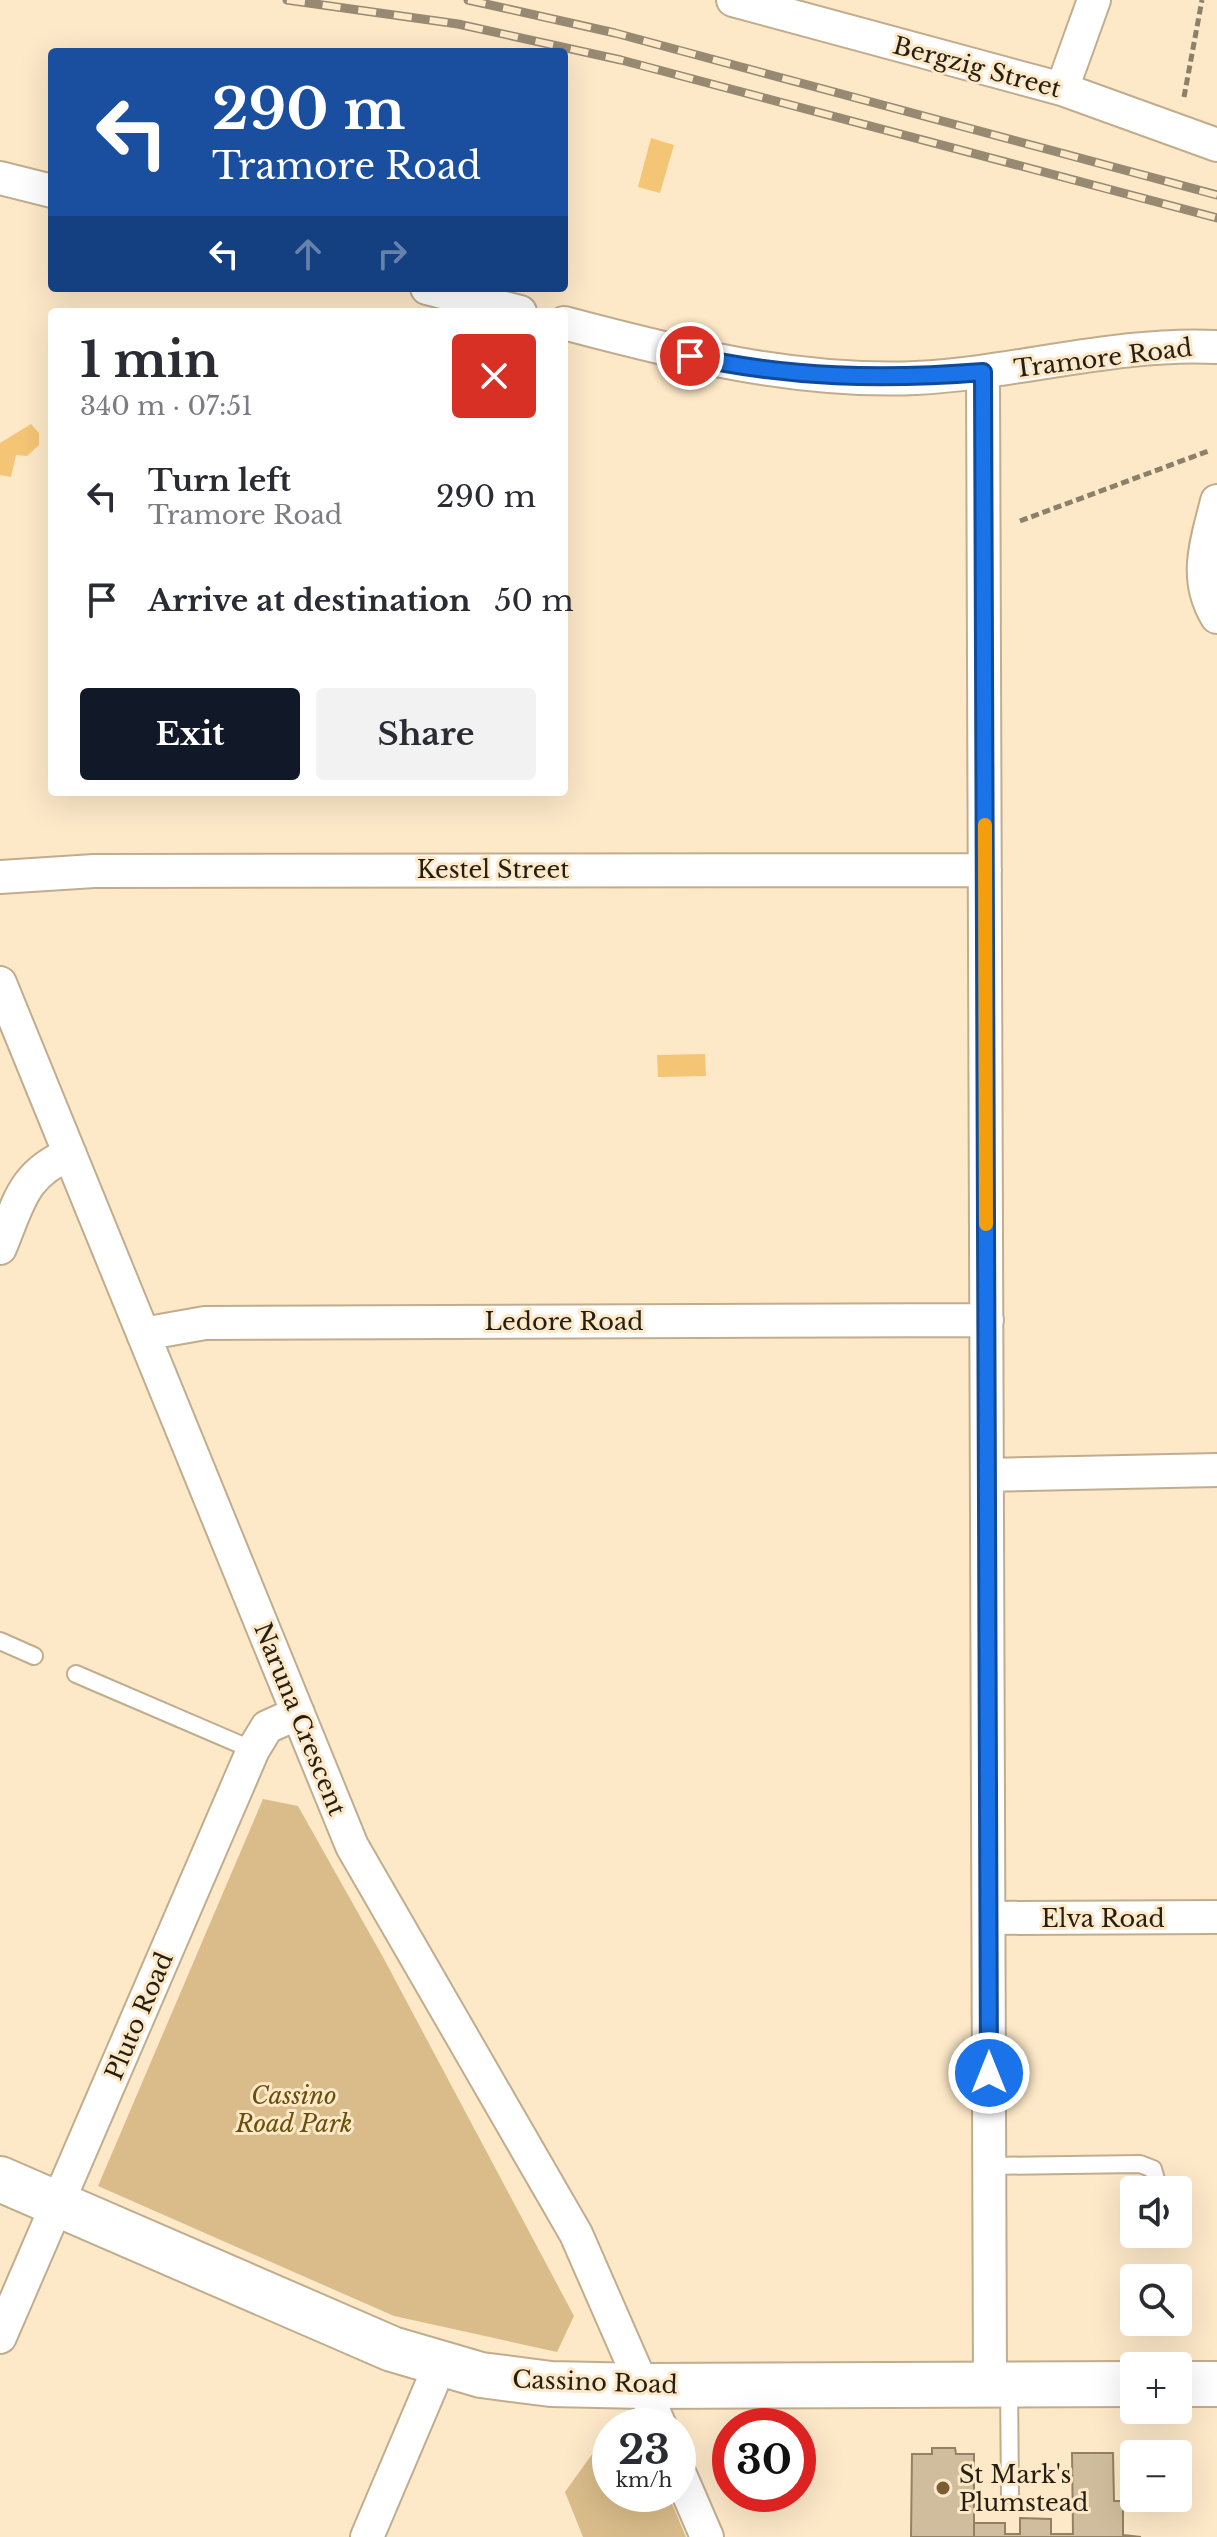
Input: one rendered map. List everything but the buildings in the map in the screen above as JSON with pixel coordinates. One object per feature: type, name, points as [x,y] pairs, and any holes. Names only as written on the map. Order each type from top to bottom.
[{"type":"street","name":"Bergzig Street","points":[[733,0],[1062,89],[1217,145]]},
{"type":"street","points":[[1062,89],[1094,0]]},
{"type":"street","points":[[0,178],[48,190]]},
{"type":"street","points":[[442,292],[504,308]]},
{"type":"street","name":"Tramore Road","points":[[568,324],[743,368],[797,375],[914,378],[983,372],[1144,348],[1217,347]]},
{"type":"street","points":[[983,372],[989,2166],[1000,2385]]},
{"type":"street","points":[[1217,501],[1202,561],[1204,591],[1217,617]]},
{"type":"street","name":"Kestel Street","points":[[0,877],[109,871],[985,870]]},
{"type":"street","name":"Naruna Crescent","points":[[0,983],[352,1846],[576,2234],[652,2408]]},
{"type":"street","points":[[0,1248],[30,1182],[43,1165],[70,1154]]},
{"type":"street","name":"Ledore Road","points":[[143,1334],[205,1323],[987,1320]]},
{"type":"street","points":[[987,1475],[1217,1470]]},
{"type":"street","name":"Pluto Road","points":[[0,2337],[253,1750],[267,1727],[298,1713]]},
{"type":"street","name":"Elva Road","points":[[989,1918],[1217,1917]]},
{"type":"street","name":"Cassino Road","points":[[0,2179],[392,2349],[440,2365],[514,2381],[643,2386],[1120,2384]]},
{"type":"street","points":[[367,2537],[440,2365]]},
{"type":"street","points":[[1192,2384],[1217,2384]]},
{"type":"street","points":[[696,2512],[707,2537]]},
{"type":"lane","points":[[0,1641],[34,1656]]},
{"type":"lane","points":[[76,1674],[253,1750]]},
{"type":"lane","points":[[989,2166],[1140,2164],[1153,2169],[1155,2176]]},
{"type":"lane","points":[[1000,2385],[1010,2495]]},
{"type":"path","points":[[1181,111],[1202,0]]},
{"type":"path","points":[[1017,522],[1211,450]]},
{"type":"green space","name":"Cassino Road Park","points":[[263,1799],[298,1806],[384,1959],[574,2316],[557,2352],[394,2316],[98,2186]]},
{"type":"green space","points":[[592,2454],[592,2512],[676,2512],[686,2537],[583,2537],[565,2492]]},
{"type":"shaded area","points":[[651,138],[674,145],[660,193],[638,187]]},
{"type":"shaded area","points":[[31,424],[39,433],[39,445],[27,456],[16,455],[11,477],[0,475],[0,443]]},
{"type":"shaded area","points":[[705,1054],[706,1076],[658,1077],[657,1055]]},
{"type":"railway","points":[[287,0],[458,24],[567,48]]},
{"type":"railway","points":[[468,0],[615,33],[1217,195]]},
{"type":"railway","points":[[568,48],[1217,218]]},
{"type":"slow traffic","points":[[985,825],[986,1224]]},
{"type":"place","name":"St Mark's Plumstead","points":[[943,2488]]},
{"type":"route","points":[[690,356],[743,368],[797,375],[914,378],[983,372],[989,2073]]}]
